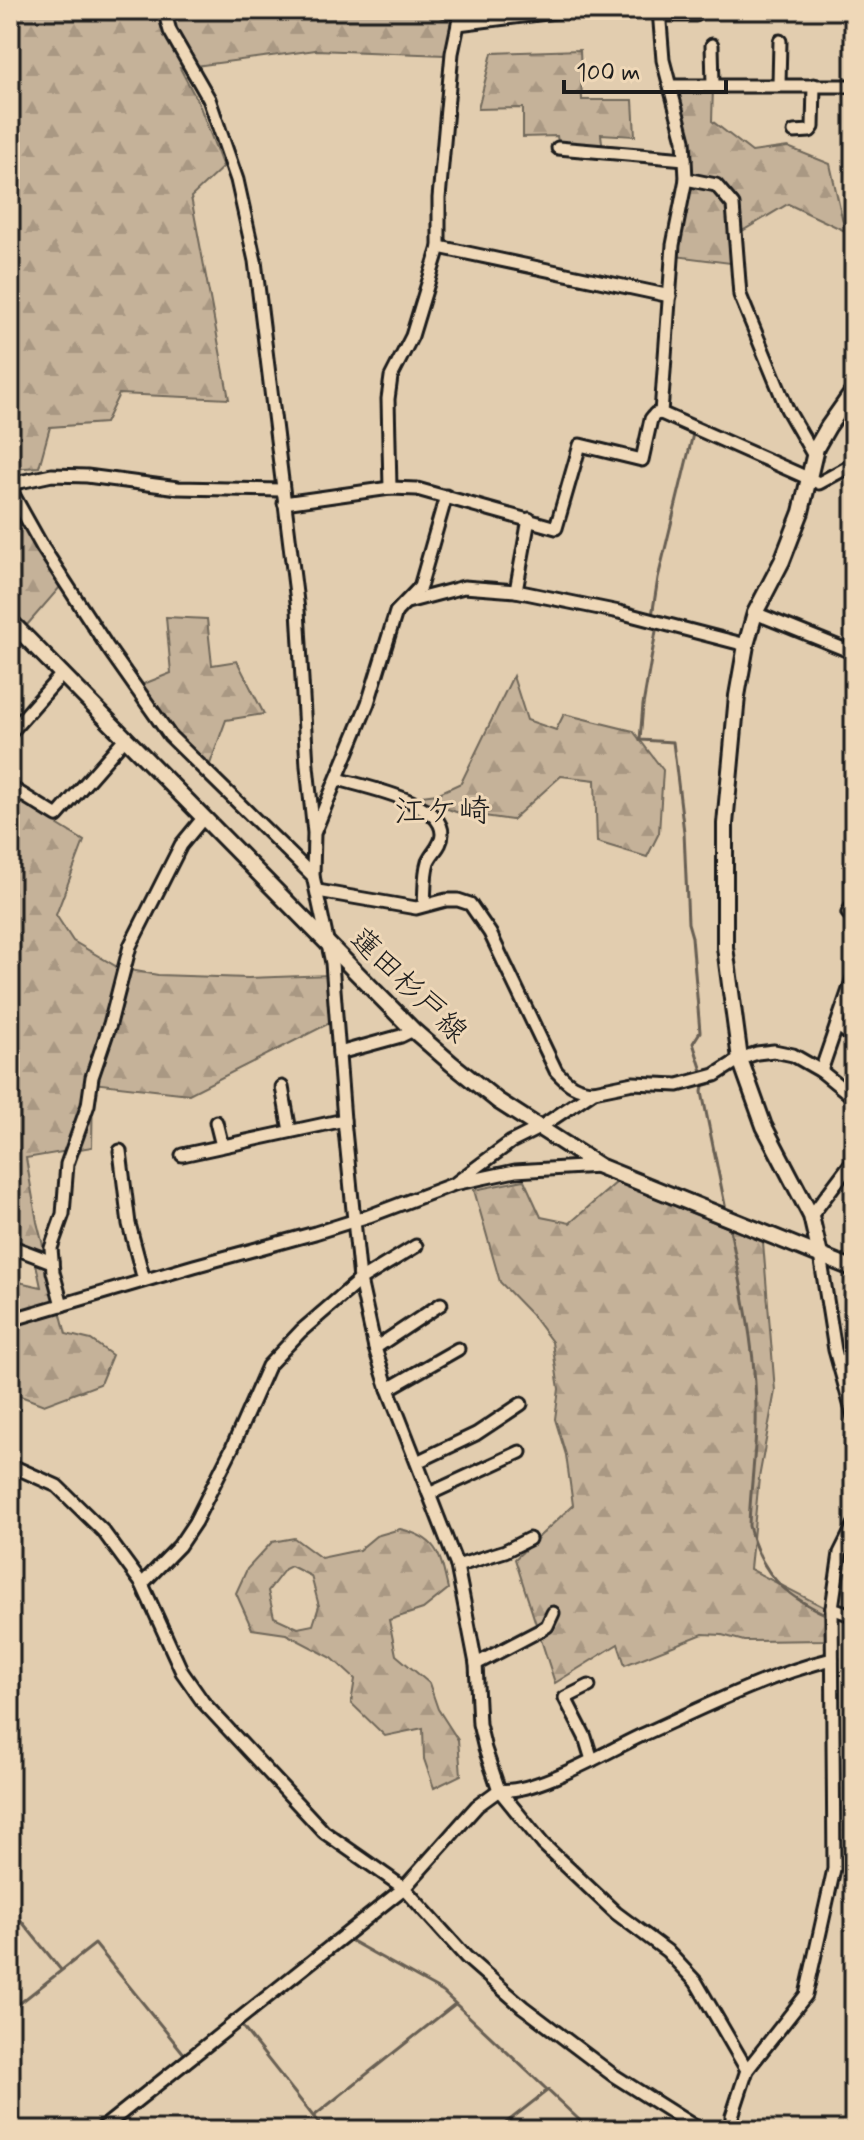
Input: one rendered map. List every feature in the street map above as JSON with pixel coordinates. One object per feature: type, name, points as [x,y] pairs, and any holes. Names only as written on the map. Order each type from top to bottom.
[{"type":"main road","points":[[820,1255],[811,1216],[758,1112],[740,1059],[725,947],[725,824],[737,696],[755,613],[782,561],[801,512],[814,456],[828,427],[854,390]]},
{"type":"main road","name":"蓮田杉戸線","points":[[10,621],[413,1030],[471,1080],[599,1166],[854,1269]]},
{"type":"street","points":[[179,10],[164,12],[170,31],[209,99],[237,180],[255,261],[298,610],[314,833],[313,876],[329,946],[353,1221],[360,1280],[375,1348],[457,1566],[476,1664],[479,1724],[499,1790],[543,1844],[588,1888],[667,1951],[696,1982],[747,2070]]},
{"type":"street","points":[[443,10],[459,16],[571,10]]},
{"type":"street","points":[[661,413],[673,245],[686,179],[684,140],[663,60],[660,12],[696,15]]},
{"type":"street","points":[[390,488],[388,399],[391,377],[412,336],[439,247],[439,198],[452,53],[459,16]]},
{"type":"street","points":[[779,84],[780,41]]},
{"type":"street","points":[[712,45],[713,85]]},
{"type":"street","points":[[794,132],[810,131],[813,127],[814,85]]},
{"type":"street","points":[[670,86],[854,86]]},
{"type":"street","points":[[558,148],[685,159]]},
{"type":"street","points":[[686,179],[716,185],[733,205],[740,295],[787,409],[814,456]]},
{"type":"street","points":[[439,247],[670,296]]},
{"type":"street","points":[[284,503],[390,488],[417,489],[556,528],[580,445],[642,460],[651,419],[661,413],[819,483],[854,464]]},
{"type":"street","points":[[282,490],[178,488],[87,476],[52,475],[10,486],[43,548],[170,736],[313,876]]},
{"type":"street","points":[[314,833],[368,703],[396,612],[420,587],[446,496]]},
{"type":"street","points":[[516,591],[529,519]]},
{"type":"street","points":[[407,602],[464,587],[516,591],[619,612],[746,645]]},
{"type":"street","points":[[755,613],[854,653]]},
{"type":"street","points":[[10,733],[63,673]]},
{"type":"street","points":[[10,787],[57,816],[126,737]]},
{"type":"street","points":[[338,779],[424,806],[439,822],[442,832],[440,843],[428,861],[424,905]]},
{"type":"street","points":[[62,1305],[51,1248],[63,1214],[67,1164],[88,1105],[92,1077],[110,1024],[130,946],[181,845],[204,817]]},
{"type":"street","points":[[318,891],[416,908],[458,900],[470,904],[502,955],[556,1071],[578,1090],[594,1091],[633,1083],[678,1085],[715,1075],[740,1059],[774,1051],[793,1055],[821,1071],[854,1098]]},
{"type":"street","points":[[854,902],[848,913],[854,919]]},
{"type":"street","points":[[821,1071],[853,979]]},
{"type":"street","points":[[837,1025],[854,1038]]},
{"type":"street","points":[[339,1053],[413,1030]]},
{"type":"street","points":[[282,1087],[290,1131]]},
{"type":"street","points":[[454,1184],[511,1142],[539,1128],[594,1091]]},
{"type":"street","points":[[182,1155],[344,1120]]},
{"type":"street","points":[[216,1122],[222,1146]]},
{"type":"street","points":[[120,1151],[129,1224],[144,1280]]},
{"type":"street","points":[[811,1216],[854,1159]]},
{"type":"street","points":[[10,1320],[353,1221],[454,1184],[515,1171],[599,1166]]},
{"type":"street","points":[[10,1246],[52,1262]]},
{"type":"street","points":[[142,1584],[179,1546],[201,1510],[268,1366],[301,1331],[360,1280],[416,1246]]},
{"type":"street","points":[[820,1255],[835,1350],[854,1418]]},
{"type":"street","points":[[375,1348],[441,1304]]},
{"type":"street","points":[[388,1389],[458,1349]]},
{"type":"street","points":[[417,1462],[476,1434],[521,1404]]},
{"type":"street","points":[[429,1494],[520,1452]]},
{"type":"street","points":[[10,1465],[57,1486],[103,1531],[142,1584],[182,1672],[203,1702],[324,1832],[404,1888],[466,1957],[523,2007],[584,2055],[700,2130]]},
{"type":"street","points":[[732,2130],[732,2116],[747,2070],[806,1995],[834,1869],[832,1608],[840,1553],[854,1525]]},
{"type":"street","points":[[457,1566],[505,1551],[529,1539]]},
{"type":"street","points":[[832,1608],[854,1616]]},
{"type":"street","points":[[476,1664],[547,1626],[553,1613]]},
{"type":"street","points":[[100,2130],[404,1888],[477,1806],[499,1790],[510,1792],[592,1760],[763,1682],[832,1659]]},
{"type":"street","points":[[589,1686],[565,1698],[585,1737],[592,1760]]},
{"type":"green space","points":[[10,10],[458,10],[445,55],[316,50],[180,68],[199,104],[223,167],[191,197],[229,399],[119,394],[105,423],[50,427],[39,467],[10,469]]},
{"type":"green space","points":[[580,50],[582,100],[633,100],[635,136],[601,134],[603,151],[559,148],[557,136],[523,137],[523,108],[478,109],[492,53]]},
{"type":"green space","points":[[713,88],[712,121],[752,152],[788,147],[830,164],[845,231],[788,204],[739,233],[730,263],[675,256],[689,185],[690,140],[676,89]]},
{"type":"green space","points":[[10,503],[61,586],[27,625],[10,611]]},
{"type":"green space","points":[[166,617],[207,619],[212,665],[237,661],[264,714],[226,720],[210,764],[173,732],[141,685],[171,673]]},
{"type":"green space","points":[[513,676],[527,720],[556,730],[564,714],[633,731],[663,770],[659,833],[647,857],[597,842],[595,780],[561,776],[512,820],[456,812],[414,797],[437,794],[461,783]]},
{"type":"green space","points":[[10,795],[84,841],[56,915],[73,941],[119,968],[158,975],[248,978],[330,975],[330,1023],[189,1094],[93,1083],[92,1147],[26,1158],[37,1222],[66,1334],[91,1340],[112,1355],[100,1384],[44,1405],[10,1392],[10,1280],[41,1287],[33,1250],[10,1241]]},
{"type":"green space","points":[[524,1180],[541,1217],[570,1223],[617,1182],[763,1242],[775,1391],[759,1478],[750,1569],[824,1607],[825,1640],[744,1641],[703,1634],[625,1665],[618,1644],[555,1683],[515,1559],[573,1505],[566,1455],[555,1419],[559,1389],[552,1342],[531,1314],[500,1282],[474,1190]]},
{"type":"green space","points":[[400,1529],[422,1537],[439,1557],[448,1589],[423,1609],[389,1620],[396,1655],[429,1683],[438,1709],[458,1740],[461,1775],[434,1788],[424,1759],[423,1728],[385,1736],[351,1703],[355,1679],[332,1658],[286,1634],[252,1629],[236,1593],[247,1569],[272,1542],[294,1538],[321,1558],[359,1550],[376,1536]],"holes":[[[291,1566],[311,1576],[319,1606],[313,1625],[298,1628],[274,1617],[268,1591],[285,1569]]]},
{"type":"waterway","points":[[652,616],[658,578],[693,434]]},
{"type":"waterway","points":[[656,631],[640,740],[673,742],[684,832],[688,923],[692,937],[700,1032],[693,1043],[703,1074]]},
{"type":"waterway","points":[[703,1086],[726,1210]]},
{"type":"waterway","points":[[730,1229],[749,1327],[755,1377],[756,1427],[749,1526],[760,1557],[776,1581],[798,1599],[827,1615]]},
{"type":"waterway","points":[[841,1618],[854,1623]]},
{"type":"waterway","points":[[10,1907],[61,1970]]},
{"type":"waterway","points":[[348,1939],[443,1992],[590,2130]]},
{"type":"waterway","points":[[10,2011],[95,1944],[185,2055],[224,2023]]},
{"type":"waterway","points":[[317,1964],[241,2025],[324,2130]]},
{"type":"waterway","points":[[314,2116],[455,2004]]},
{"type":"waterway","points":[[124,2118],[232,2033]]},
{"type":"waterway","points":[[497,2130],[548,2090]]},
{"type":"waterway","points":[[851,2130],[854,2121]]},
{"type":"waterway","points":[[296,2130],[304,2124]]},
{"type":"district","name":"江ケ崎","points":[[442,812]]}]
